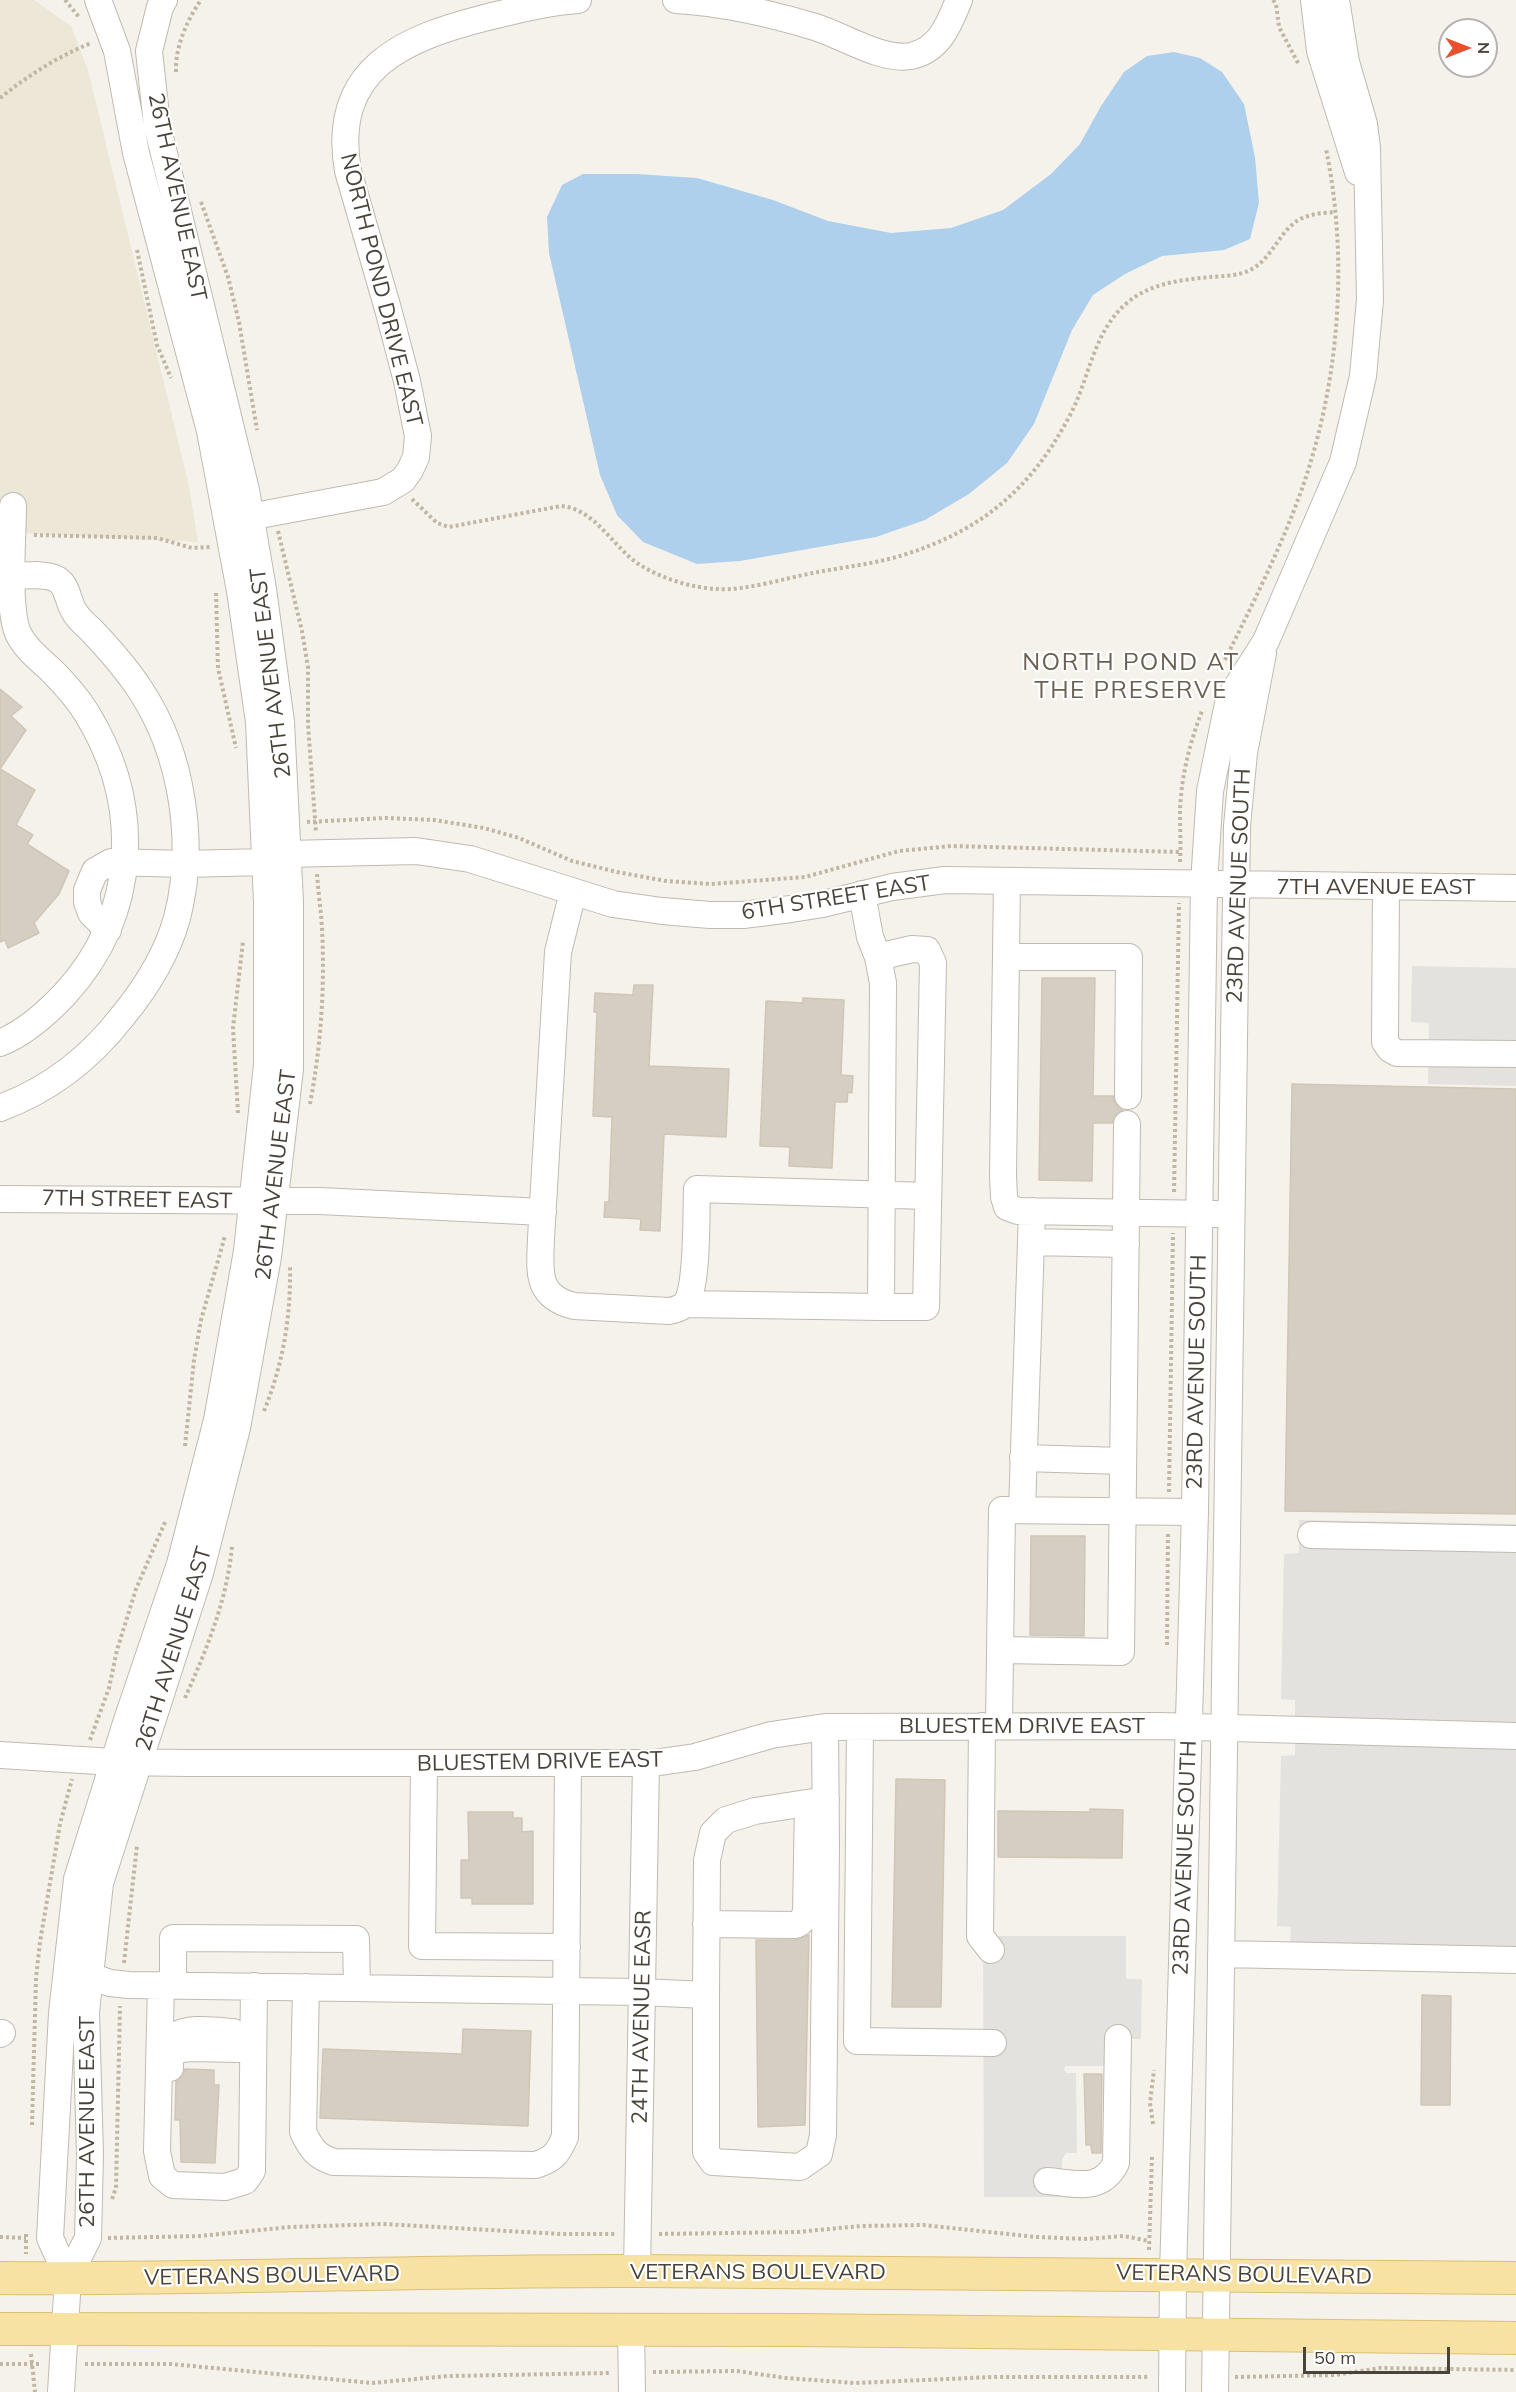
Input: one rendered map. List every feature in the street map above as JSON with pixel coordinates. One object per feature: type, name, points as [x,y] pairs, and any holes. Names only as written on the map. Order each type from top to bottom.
[{"type":"main road","name":"VETERANS BOULEVARD","points":[[0,2278],[637,2271],[1516,2278]]},
{"type":"main road","points":[[0,2329],[632,2330],[1516,2338]]},
{"type":"street","name":"26TH AVENUE EAST","points":[[68,2278],[50,2238],[62,2013],[77,1879],[127,1762],[200,1573],[237,1428],[268,1257],[263,1202],[290,1069],[290,902],[276,858],[281,722],[263,589],[210,431],[136,153],[117,51],[98,0]]},
{"type":"street","name":"26TH AVENUE EAST","points":[[164,0],[160,7],[149,51],[157,125],[246,490],[238,520]]},
{"type":"street","name":"NORTH POND DRIVE EAST","points":[[238,520],[383,492],[403,480],[416,457],[418,436],[407,381],[344,150],[346,123],[364,77],[384,57],[454,26],[532,7],[578,0]]},
{"type":"street","points":[[676,0],[737,6],[818,28],[897,57],[921,53],[938,42],[945,33],[959,0]]},
{"type":"street","points":[[1314,0],[1320,51],[1368,204]]},
{"type":"street","points":[[1266,641],[1343,462],[1363,376],[1370,300],[1367,148],[1364,124],[1346,62],[1336,0]]},
{"type":"street","points":[[0,1043],[28,1026],[53,1006],[96,954],[108,930],[124,880],[126,862],[124,817],[117,785],[98,735],[74,695],[24,644],[19,634],[14,615],[14,506]]},
{"type":"street","points":[[0,1108],[22,1100],[50,1084],[74,1066],[108,1035],[134,1003],[157,965],[176,920],[185,864],[184,826],[177,782],[161,731],[142,692],[118,658],[74,612],[63,584],[48,576],[13,576]]},
{"type":"street","name":"23RD AVENUE SOUTH","points":[[1172,2392],[1173,2274],[1195,1512],[1199,1215],[1192,883],[1228,699],[1266,641]]},
{"type":"street","name":"23RD AVENUE SOUTH","points":[[1225,2384],[1215,2335],[1237,826],[1244,753],[1266,641]]},
{"type":"street","name":"6TH STREET EAST","points":[[126,862],[185,864],[387,850],[443,854],[498,866],[614,904],[710,915],[743,915],[791,909],[919,882],[1007,880],[1192,883],[1236,886]]},
{"type":"street","points":[[1007,880],[1004,1197],[1007,1207],[1018,1211],[1232,1214]]},
{"type":"street","name":"7TH AVENUE EAST","points":[[1236,886],[1516,888]]},
{"type":"street","points":[[1386,887],[1384,1042],[1397,1053],[1516,1054]]},
{"type":"street","points":[[573,892],[558,952],[540,1274],[542,1283],[553,1298],[574,1306],[669,1311],[685,1304],[926,1307],[933,963],[927,950],[912,949],[878,957]]},
{"type":"street","points":[[862,894],[870,937],[878,957],[883,983],[880,1307]]},
{"type":"street","points":[[1006,957],[1129,957],[1128,1096]]},
{"type":"street","points":[[1000,1650],[1121,1652],[1127,1124]]},
{"type":"street","points":[[685,1304],[692,1288],[697,1189],[928,1196]]},
{"type":"street","name":"7TH STREET EAST","points":[[0,1199],[330,1202],[543,1212]]},
{"type":"street","points":[[1022,1510],[1032,1211]]},
{"type":"street","points":[[1031,1242],[1126,1244]]},
{"type":"street","points":[[1023,1458],[1122,1461]]},
{"type":"street","points":[[991,1950],[980,1936],[991,1726],[1000,1650],[1002,1510],[1195,1512]]},
{"type":"street","points":[[1311,1535],[1516,1539]]},
{"type":"street","points":[[706,1924],[795,1925],[801,1922],[806,1913],[825,1727]]},
{"type":"street","name":"BLUESTEM DRIVE EAST","points":[[0,1755],[127,1762],[646,1763],[695,1757],[771,1735],[825,1727],[1189,1727],[1516,1736]]},
{"type":"street","points":[[860,1727],[857,2041],[993,2043]]},
{"type":"street","name":"26TH AVENUE EAST","points":[[68,2278],[88,2238],[90,2155],[86,2012],[100,1883],[127,1762]]},
{"type":"street","points":[[424,1763],[422,1946],[567,1947]]},
{"type":"street","points":[[306,1987],[303,2132],[310,2148],[321,2158],[334,2162],[536,2165],[549,2161],[558,2154],[565,2137],[568,1763]]},
{"type":"street","name":"24TH AVENUE EASR","points":[[637,2271],[646,1763]]},
{"type":"street","points":[[817,1801],[823,2135],[819,2154],[800,2167],[713,2162],[706,2152],[706,1924],[707,1860],[713,1833],[726,1820],[755,1810],[817,1801]]},
{"type":"street","points":[[254,1986],[253,2020],[247,2049],[252,2171],[245,2181],[225,2187],[173,2185],[162,2176],[157,2151],[160,2018],[173,1938],[356,1939],[357,1988]]},
{"type":"street","points":[[1221,1954],[1516,1960]]},
{"type":"street","points":[[90,1976],[122,1984],[706,1995]]},
{"type":"street","points":[[160,2018],[253,2020]]},
{"type":"street","points":[[162,2176],[168,2157],[170,2051],[174,2038],[181,2032],[198,2030],[233,2032],[247,2049]]},
{"type":"street","points":[[1047,2181],[1085,2184],[1100,2182],[1110,2174],[1116,2163],[1118,2038]]},
{"type":"street","points":[[61,2392],[68,2278]]},
{"type":"street","points":[[632,2330],[632,2392]]},
{"type":"path","points":[[176,76],[179,45],[194,10],[201,0]]},
{"type":"path","points":[[1275,1],[1279,27],[1303,73]]},
{"type":"path","points":[[0,98],[27,76],[63,54],[95,42]]},
{"type":"path","points":[[1223,664],[1282,537],[1306,477],[1319,429],[1331,369],[1337,308],[1335,212],[1334,189],[1324,145]]},
{"type":"path","points":[[199,198],[228,277],[239,322],[259,441]]},
{"type":"path","points":[[404,505],[413,498],[438,524],[449,527],[561,506],[574,507],[587,514],[612,541],[639,564],[663,578],[720,589],[902,556],[944,540],[978,521],[1019,490],[1050,450],[1071,415],[1095,350],[1108,324],[1128,302],[1157,285],[1189,279],[1230,276],[1250,270],[1268,258],[1295,222],[1311,215],[1335,212]]},
{"type":"path","points":[[278,532],[303,631],[308,667],[308,725],[315,821],[385,818],[434,820],[474,826],[519,838],[572,861],[617,872],[711,884],[804,877],[899,851],[951,846],[1181,852]]},
{"type":"path","points":[[271,536],[278,532],[290,533]]},
{"type":"path","points":[[13,535],[157,538],[192,548],[219,546]]},
{"type":"path","points":[[211,541],[214,555]]},
{"type":"path","points":[[216,584],[218,668],[238,757]]},
{"type":"path","points":[[1167,1648],[1173,1214],[1192,883],[1181,852],[1180,810],[1184,776],[1204,704]]},
{"type":"path","points":[[237,1121],[233,1028],[245,932]]},
{"type":"path","points":[[184,1455],[201,1320],[226,1228]]},
{"type":"path","points":[[91,1739],[109,1688],[117,1650],[136,1589],[167,1516]]},
{"type":"path","points":[[109,2208],[116,2188],[120,2005],[138,1842]]},
{"type":"path","points":[[1153,2134],[1150,2103],[1155,2062]]},
{"type":"path","points":[[1149,2241],[1152,2146]]},
{"type":"path","points":[[107,2238],[108,2228]]},
{"type":"path","points":[[0,2237],[26,2238]]},
{"type":"path","points":[[0,2364],[31,2364],[35,2392]]},
{"type":"path","points":[[1225,2384],[1335,2375],[1380,2368],[1516,2370]]},
{"type":"shaded area","points":[[0,0],[34,0],[71,26],[88,70],[189,486],[198,542],[0,532]]},
{"type":"shaded area","points":[[1412,966],[1516,968],[1516,1086],[1428,1084],[1429,1023],[1411,1022]]},
{"type":"shaded area","points":[[1299,1520],[1516,1524],[1516,1973],[1289,1965],[1291,1927],[1277,1926],[1281,1756],[1295,1755],[1295,1700],[1281,1699],[1284,1554],[1299,1553]]},
{"type":"shaded area","points":[[983,1936],[1126,1936],[1126,1979],[1142,1979],[1141,2039],[1127,2039],[1126,2066],[1065,2066],[1066,2073],[1076,2073],[1077,2153],[1066,2153],[1062,2159],[1062,2197],[984,2197]]},
{"type":"water","points":[[1174,52],[1200,58],[1222,72],[1244,104],[1255,157],[1259,203],[1250,239],[1224,250],[1162,256],[1125,274],[1093,295],[1072,330],[1034,424],[1007,463],[969,494],[925,520],[876,537],[740,561],[697,564],[643,542],[617,515],[600,475],[549,253],[547,217],[562,185],[583,174],[637,174],[697,178],[773,200],[828,221],[891,233],[951,228],[1003,210],[1051,174],[1080,144],[1101,106],[1124,72],[1147,56]]},
{"type":"building","points":[[0,689],[22,707],[11,716],[26,730],[0,769]]},
{"type":"building","points":[[0,769],[35,790],[16,825],[33,835],[27,844],[69,871],[59,894],[34,923],[39,933],[8,948],[5,940],[0,942]]},
{"type":"building","points":[[1042,978],[1095,978],[1093,1096],[1113,1096],[1115,1104],[1123,1110],[1114,1116],[1112,1123],[1093,1123],[1092,1181],[1039,1180]]},
{"type":"building","points":[[634,985],[653,985],[649,1066],[729,1069],[726,1137],[664,1134],[660,1231],[640,1230],[641,1219],[604,1217],[605,1202],[609,1202],[612,1117],[593,1116],[597,1012],[594,1012],[595,993],[633,995]]},
{"type":"building","points":[[803,998],[844,1000],[841,1075],[853,1076],[852,1093],[848,1092],[847,1102],[835,1102],[832,1168],[789,1166],[790,1147],[760,1146],[766,1001],[803,1003]]},
{"type":"building","points":[[1292,1084],[1516,1089],[1516,1514],[1285,1511]]},
{"type":"building","points":[[1031,1536],[1085,1536],[1084,1636],[1030,1635]]},
{"type":"building","points":[[896,1779],[945,1780],[941,2007],[892,2007]]},
{"type":"building","points":[[1090,1809],[1123,1810],[1122,1858],[998,1857],[998,1811],[1090,1812]]},
{"type":"building","points":[[468,1812],[513,1812],[513,1818],[522,1818],[522,1832],[533,1831],[533,1904],[472,1904],[472,1898],[461,1898],[461,1860],[469,1860]]},
{"type":"building","points":[[809,1935],[805,2125],[758,2127],[756,1940],[795,1940]]},
{"type":"building","points":[[1422,1995],[1451,1996],[1450,2105],[1421,2105]]},
{"type":"building","points":[[463,2029],[531,2031],[528,2126],[320,2118],[323,2049],[462,2054]]},
{"type":"building","points":[[185,2069],[214,2070],[214,2085],[219,2085],[215,2163],[181,2162],[180,2120],[175,2120],[176,2081],[183,2076]]},
{"type":"building","points":[[1084,2074],[1102,2074],[1101,2153],[1092,2153],[1091,2145],[1086,2145]]},
{"type":"district","name":"NORTH POND AT THE PRESERVE","points":[[1131,677]]}]
